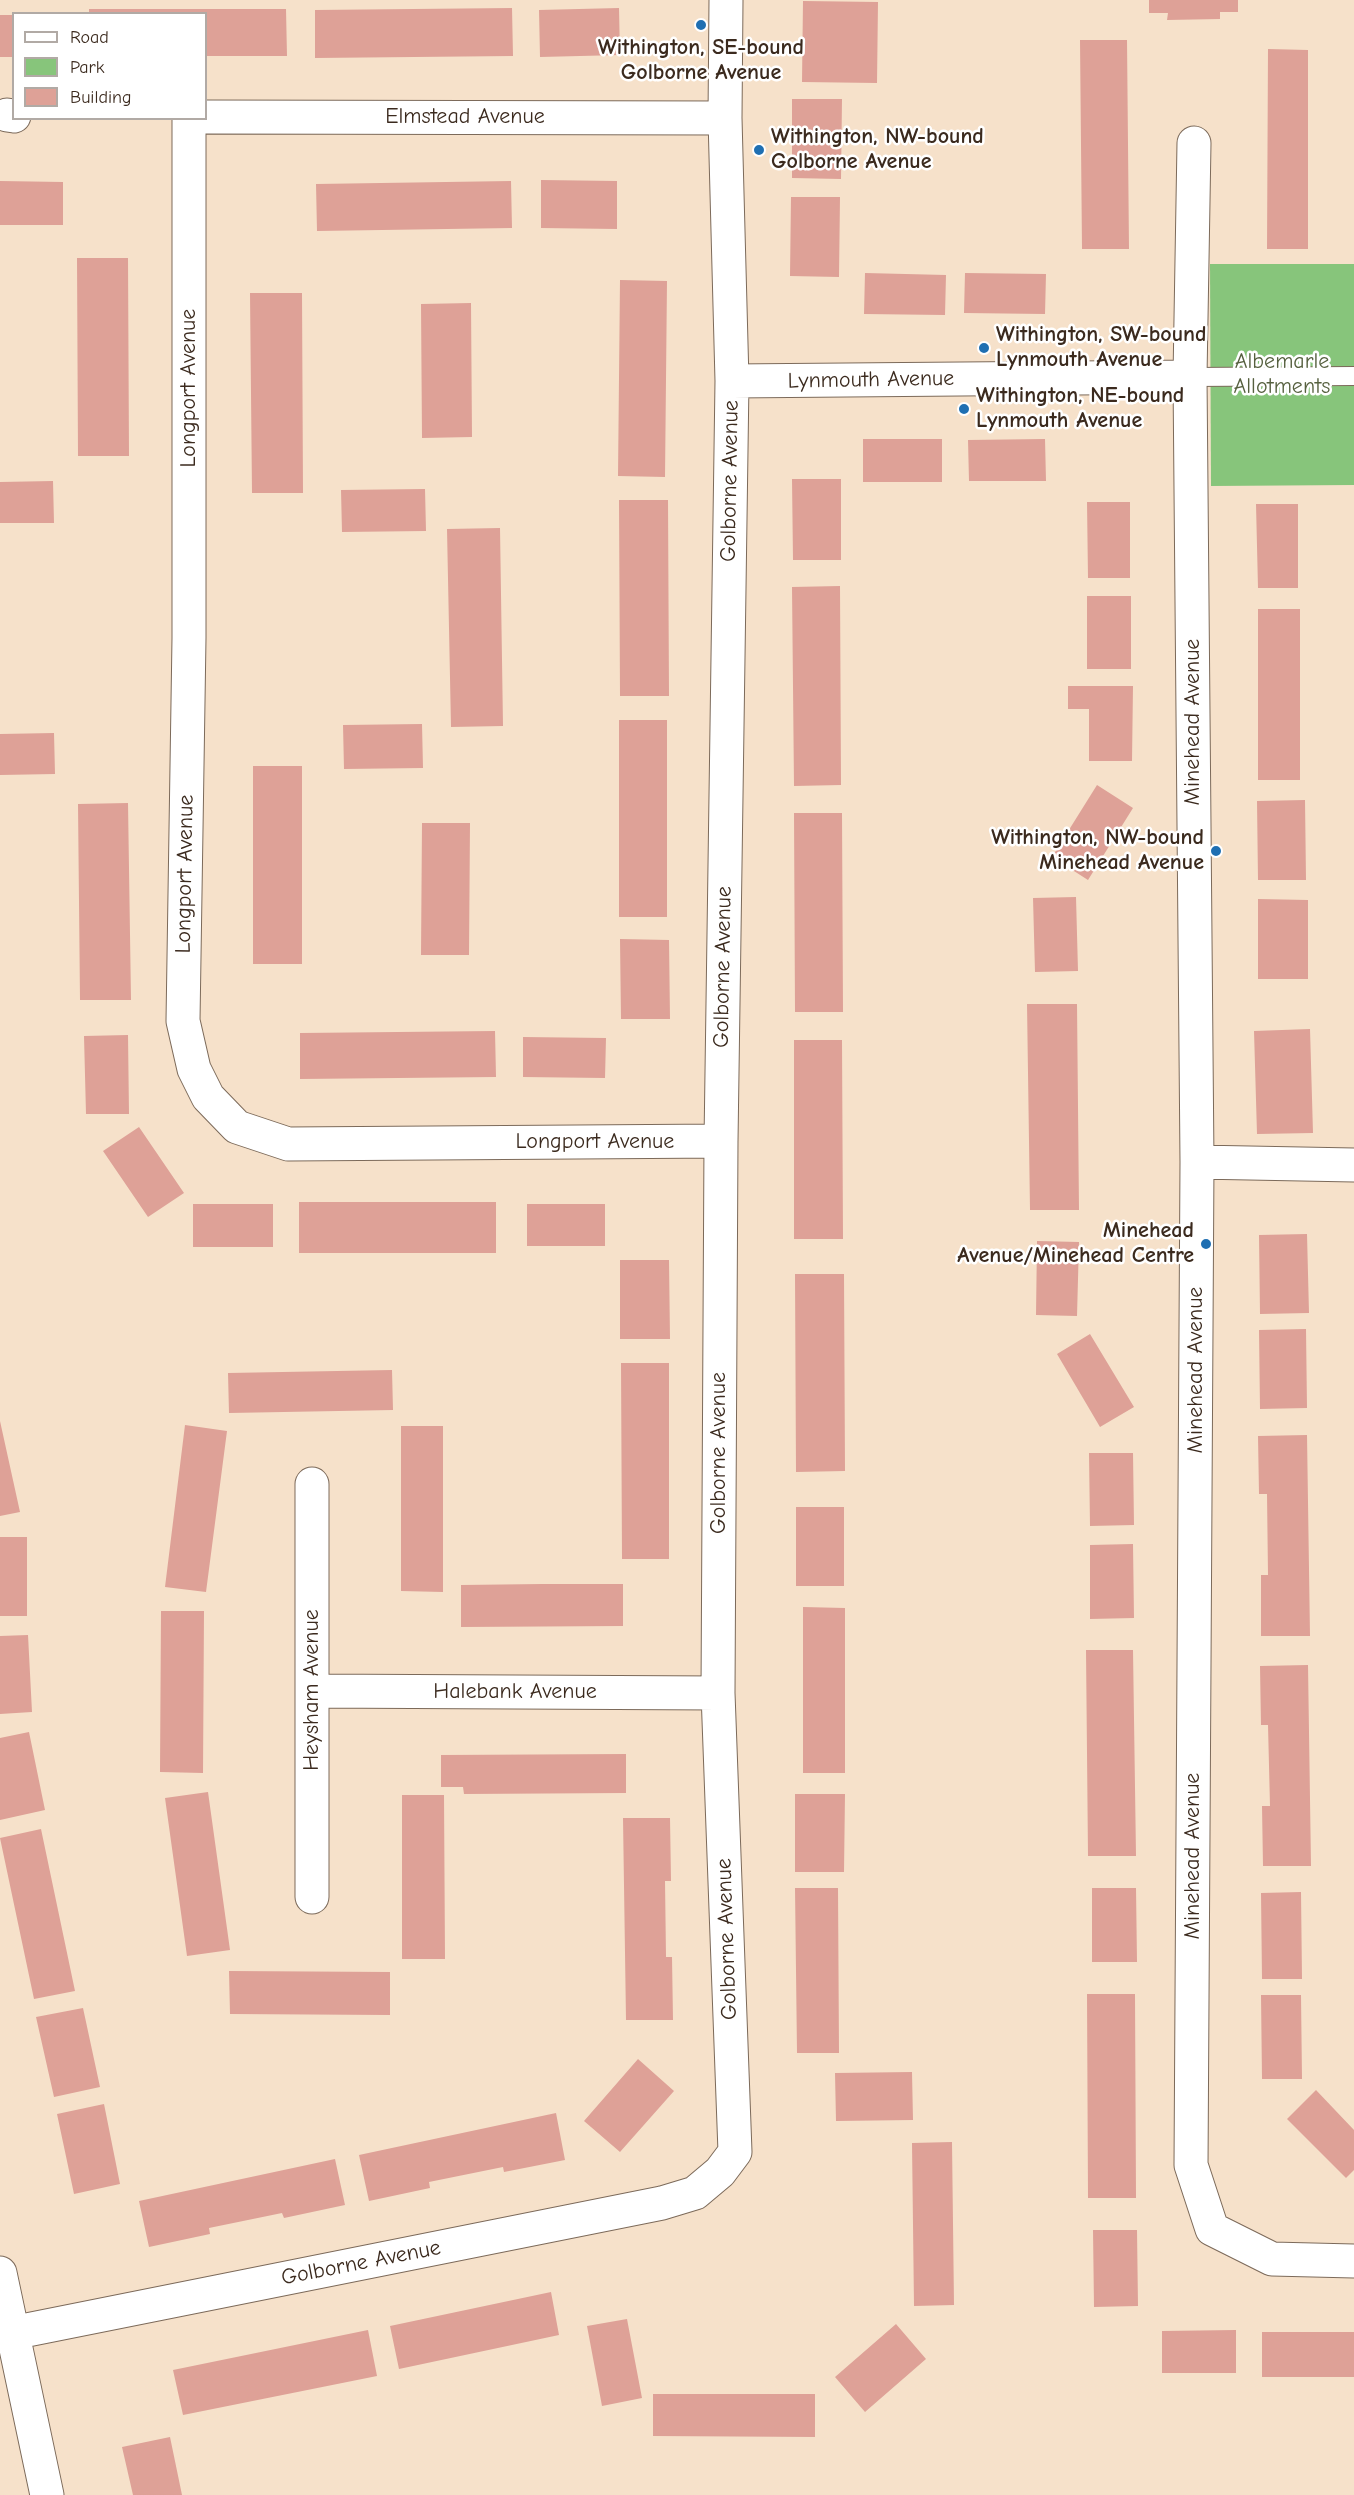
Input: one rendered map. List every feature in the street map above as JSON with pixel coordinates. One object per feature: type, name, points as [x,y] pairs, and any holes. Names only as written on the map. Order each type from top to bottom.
[{"type":"street","name":"Golborne Avenue","points":[[12,2333],[662,2203],[695,2193],[720,2172],[735,2152],[718,1693],[721,1142],[732,381],[725,118],[726,0]]},
{"type":"street","name":"Elmstead Avenue","points":[[207,117],[725,118]]},
{"type":"street","name":"Longport Avenue","points":[[189,120],[189,638],[183,1021],[194,1069],[208,1097],[237,1127],[288,1144],[721,1142]]},
{"type":"street","name":"Minehead Avenue","points":[[1194,143],[1190,377],[1197,1162],[1191,2165],[1212,2229],[1272,2259],[1354,2261]]},
{"type":"street","name":"Lynmouth Avenue","points":[[732,381],[1190,377]]},
{"type":"street","points":[[1197,1162],[1354,1165]]},
{"type":"street","name":"Heysham Avenue","points":[[312,1484],[312,1897]]},
{"type":"street","name":"Halebank Avenue","points":[[312,1691],[718,1693]]},
{"type":"street","points":[[0,2273],[47,2495]]},
{"type":"lane","points":[[1190,377],[1354,375]]},
{"type":"green space","name":"Albemarle Allotments","points":[[1210,264],[1354,264],[1354,485],[1211,486]]},
{"type":"building","points":[[1149,0],[1238,0],[1238,12],[1220,12],[1220,19],[1167,20],[1168,13],[1149,13]]},
{"type":"building","points":[[803,1],[878,2],[877,83],[802,82]]},
{"type":"building","points":[[512,8],[513,56],[315,58],[315,10]]},
{"type":"building","points":[[619,8],[620,55],[540,57],[539,10]]},
{"type":"building","points":[[89,9],[286,9],[287,56],[207,56],[207,12],[89,12]]},
{"type":"building","points":[[0,15],[12,15],[12,57],[0,57]]},
{"type":"building","points":[[1080,40],[1127,40],[1129,249],[1082,249]]},
{"type":"building","points":[[1268,49],[1308,50],[1308,249],[1267,249]]},
{"type":"building","points":[[792,99],[842,99],[841,179],[792,178]]},
{"type":"building","points":[[541,180],[617,181],[617,229],[541,228]]},
{"type":"building","points":[[0,181],[63,182],[63,225],[0,225]]},
{"type":"building","points":[[511,181],[512,228],[317,231],[316,184]]},
{"type":"building","points":[[791,197],[840,197],[839,277],[790,276]]},
{"type":"building","points":[[77,258],[128,258],[129,456],[78,456]]},
{"type":"building","points":[[865,273],[946,275],[945,315],[864,314]]},
{"type":"building","points":[[965,273],[1046,274],[1045,314],[964,313]]},
{"type":"building","points":[[620,280],[667,281],[665,477],[618,476]]},
{"type":"building","points":[[250,293],[302,293],[303,493],[252,493]]},
{"type":"building","points":[[471,303],[472,437],[422,438],[421,304]]},
{"type":"building","points":[[863,439],[942,439],[942,482],[863,482]]},
{"type":"building","points":[[1045,439],[1046,481],[969,481],[968,440]]},
{"type":"building","points":[[792,479],[841,479],[841,560],[793,560]]},
{"type":"building","points":[[53,481],[54,523],[0,523],[0,482]]},
{"type":"building","points":[[425,489],[426,531],[342,532],[341,490]]},
{"type":"building","points":[[619,500],[668,500],[669,696],[620,696]]},
{"type":"building","points":[[1087,502],[1130,502],[1130,578],[1088,578]]},
{"type":"building","points":[[1256,504],[1298,504],[1298,588],[1258,588]]},
{"type":"building","points":[[500,528],[503,726],[451,727],[447,529]]},
{"type":"building","points":[[840,586],[841,785],[794,786],[792,587]]},
{"type":"building","points":[[1087,596],[1131,596],[1131,669],[1087,669]]},
{"type":"building","points":[[1258,609],[1300,609],[1300,780],[1258,780]]},
{"type":"building","points":[[1068,686],[1133,686],[1132,761],[1089,761],[1089,709],[1068,709]]},
{"type":"building","points":[[619,720],[667,720],[667,917],[619,917]]},
{"type":"building","points":[[422,724],[423,768],[344,769],[343,725]]},
{"type":"building","points":[[54,733],[55,774],[0,775],[0,734]]},
{"type":"building","points":[[253,766],[302,766],[302,964],[253,964]]},
{"type":"building","points":[[1097,785],[1133,808],[1088,880],[1052,857]]},
{"type":"building","points":[[1305,800],[1306,880],[1258,880],[1257,801]]},
{"type":"building","points":[[128,803],[131,1000],[80,1000],[78,804]]},
{"type":"building","points":[[794,813],[842,813],[843,1012],[795,1012]]},
{"type":"building","points":[[422,823],[470,823],[469,955],[421,955]]},
{"type":"building","points":[[1076,897],[1078,971],[1035,972],[1033,898]]},
{"type":"building","points":[[1258,899],[1308,900],[1308,979],[1258,979]]},
{"type":"building","points":[[620,939],[669,940],[670,1019],[621,1019]]},
{"type":"building","points":[[1027,1004],[1077,1004],[1079,1210],[1030,1210]]},
{"type":"building","points":[[1310,1029],[1313,1133],[1257,1134],[1254,1031]]},
{"type":"building","points":[[495,1031],[496,1077],[300,1079],[300,1033]]},
{"type":"building","points":[[128,1035],[129,1114],[86,1114],[84,1036]]},
{"type":"building","points":[[523,1037],[606,1038],[605,1078],[523,1077]]},
{"type":"building","points":[[794,1040],[842,1040],[843,1239],[794,1239]]},
{"type":"building","points":[[139,1127],[184,1193],[148,1217],[103,1151]]},
{"type":"building","points":[[299,1202],[496,1202],[496,1253],[299,1253]]},
{"type":"building","points":[[193,1204],[273,1204],[273,1247],[193,1247]]},
{"type":"building","points":[[527,1204],[605,1204],[605,1246],[527,1246]]},
{"type":"building","points":[[1307,1234],[1309,1313],[1260,1314],[1259,1235]]},
{"type":"building","points":[[1037,1241],[1079,1242],[1077,1316],[1036,1315]]},
{"type":"building","points":[[620,1260],[669,1260],[670,1339],[620,1339]]},
{"type":"building","points":[[795,1274],[844,1274],[845,1471],[796,1472]]},
{"type":"building","points":[[1306,1329],[1307,1408],[1260,1409],[1259,1330]]},
{"type":"building","points":[[1090,1334],[1134,1407],[1100,1427],[1057,1354]]},
{"type":"building","points":[[621,1363],[669,1363],[669,1559],[622,1559]]},
{"type":"building","points":[[392,1370],[393,1410],[229,1413],[228,1373]]},
{"type":"building","points":[[0,1421],[20,1512],[0,1516]]},
{"type":"building","points":[[185,1425],[227,1431],[206,1592],[165,1587]]},
{"type":"building","points":[[401,1426],[443,1426],[443,1592],[401,1591]]},
{"type":"building","points":[[1307,1435],[1310,1636],[1261,1636],[1261,1575],[1268,1575],[1267,1494],[1259,1494],[1258,1436]]},
{"type":"building","points":[[1089,1453],[1133,1453],[1134,1525],[1090,1526]]},
{"type":"building","points":[[796,1507],[844,1507],[844,1586],[796,1586]]},
{"type":"building","points":[[0,1537],[27,1537],[27,1616],[0,1616]]},
{"type":"building","points":[[1133,1544],[1134,1618],[1090,1619],[1090,1545]]},
{"type":"building","points":[[623,1584],[623,1626],[461,1627],[461,1585]]},
{"type":"building","points":[[803,1607],[845,1608],[845,1773],[803,1773]]},
{"type":"building","points":[[161,1611],[204,1611],[203,1773],[160,1772]]},
{"type":"building","points":[[28,1635],[32,1712],[0,1714],[0,1636]]},
{"type":"building","points":[[1086,1650],[1133,1650],[1136,1856],[1088,1856]]},
{"type":"building","points":[[1308,1665],[1311,1866],[1263,1866],[1262,1806],[1270,1806],[1268,1725],[1261,1725],[1260,1666]]},
{"type":"building","points":[[29,1732],[45,1810],[0,1820],[0,1738]]},
{"type":"building","points":[[626,1754],[626,1793],[464,1794],[463,1787],[441,1787],[441,1755]]},
{"type":"building","points":[[208,1792],[230,1950],[187,1956],[165,1798]]},
{"type":"building","points":[[795,1794],[845,1794],[844,1872],[795,1872]]},
{"type":"building","points":[[402,1795],[444,1795],[445,1959],[402,1959]]},
{"type":"building","points":[[623,1818],[670,1818],[671,1881],[665,1881],[666,1957],[672,1957],[673,2020],[626,2020]]},
{"type":"building","points":[[41,1829],[75,1991],[34,1999],[0,1838]]},
{"type":"building","points":[[795,1888],[838,1888],[839,2053],[797,2053]]},
{"type":"building","points":[[1092,1888],[1136,1888],[1137,1962],[1092,1962]]},
{"type":"building","points":[[1301,1892],[1302,1979],[1262,1979],[1261,1893]]},
{"type":"building","points":[[229,1971],[390,1972],[390,2015],[230,2014]]},
{"type":"building","points":[[1087,1994],[1135,1994],[1136,2198],[1088,2198]]},
{"type":"building","points":[[1261,1995],[1301,1995],[1302,2079],[1262,2079]]},
{"type":"building","points":[[83,2008],[100,2087],[54,2097],[36,2017]]},
{"type":"building","points":[[638,2059],[674,2091],[620,2152],[584,2121]]},
{"type":"building","points":[[912,2072],[913,2120],[836,2121],[835,2073]]},
{"type":"building","points":[[1316,2090],[1354,2130],[1354,2170],[1346,2178],[1287,2119]]},
{"type":"building","points":[[104,2104],[120,2184],[74,2194],[57,2114]]},
{"type":"building","points":[[556,2113],[565,2160],[504,2172],[503,2167],[429,2182],[430,2188],[369,2201],[359,2155]]},
{"type":"building","points":[[952,2142],[954,2305],[914,2306],[912,2143]]},
{"type":"building","points":[[335,2159],[345,2205],[284,2218],[282,2213],[209,2228],[210,2234],[149,2247],[139,2201]]},
{"type":"building","points":[[1093,2230],[1137,2230],[1138,2306],[1094,2307]]},
{"type":"building","points":[[551,2292],[559,2335],[399,2369],[390,2326]]},
{"type":"building","points":[[627,2319],[642,2398],[602,2406],[587,2326]]},
{"type":"building","points":[[896,2324],[926,2359],[865,2412],[835,2377]]},
{"type":"building","points":[[368,2330],[377,2376],[183,2415],[173,2370]]},
{"type":"building","points":[[1236,2330],[1236,2373],[1162,2373],[1162,2331]]},
{"type":"building","points":[[1262,2332],[1354,2332],[1354,2377],[1262,2377]]},
{"type":"building","points":[[653,2394],[815,2394],[815,2437],[653,2436]]},
{"type":"building","points":[[170,2437],[182,2495],[133,2495],[122,2447]]},
{"type":"place","name":"Withington, SE-bound Golborne Avenue","points":[[701,25]]},
{"type":"place","name":"Withington, NW-bound Golborne Avenue","points":[[759,150]]},
{"type":"place","name":"Withington, SW-bound Lynmouth Avenue","points":[[984,348]]},
{"type":"place","name":"Withington, NE-bound Lynmouth Avenue","points":[[964,409]]},
{"type":"place","name":"Withington, NW-bound Minehead Avenue","points":[[1216,851]]},
{"type":"place","name":"Minehead Avenue/Minehead Centre","points":[[1206,1244]]}]
